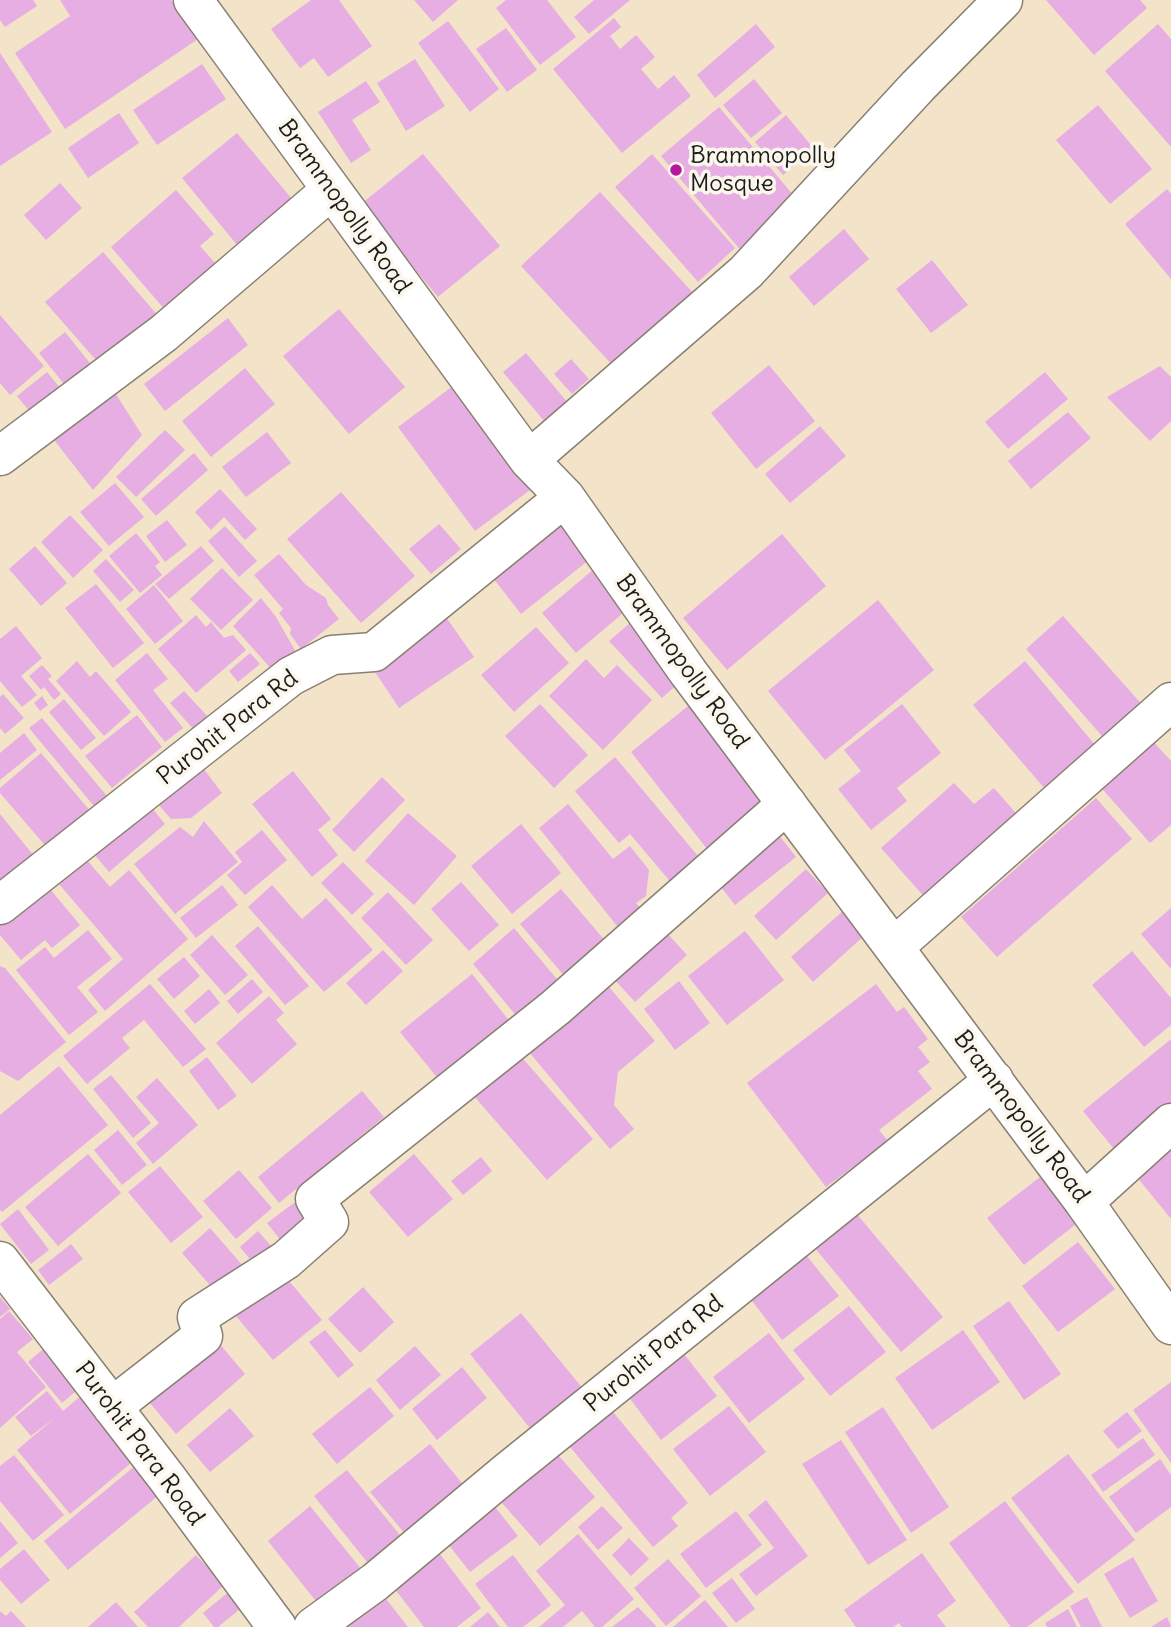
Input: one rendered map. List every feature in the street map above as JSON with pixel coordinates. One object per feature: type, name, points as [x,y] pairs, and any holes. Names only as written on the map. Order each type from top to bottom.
[{"type":"street","name":"Brammopolly Road","points":[[193,0],[529,460],[565,497],[688,672],[994,1080],[1171,1325]]},
{"type":"street","points":[[529,460],[746,272],[918,86],[1003,0]]},
{"type":"street","points":[[0,456],[164,333],[331,190]]},
{"type":"street","name":"Purohit Para Rd","points":[[0,905],[291,676],[332,655],[374,652],[565,497]]},
{"type":"street","points":[[894,947],[1171,702]]},
{"type":"street","points":[[112,1407],[203,1336],[197,1317],[286,1260],[330,1222],[315,1199],[555,1008],[786,804]]},
{"type":"street","name":"Purohit Para Rd","points":[[313,1627],[375,1581],[994,1080]]},
{"type":"street","points":[[1084,1202],[1171,1123]]},
{"type":"street","name":"Purohit Para Road","points":[[0,1262],[277,1627]]},
{"type":"building","points":[[0,0],[33,0],[37,6],[5,27],[0,20]]},
{"type":"building","points":[[60,0],[171,0],[198,39],[65,129],[15,53],[70,16]]},
{"type":"building","points":[[311,0],[339,0],[372,46],[328,77],[314,58],[300,68],[271,29]]},
{"type":"building","points":[[414,0],[458,0],[433,22]]},
{"type":"building","points":[[506,0],[547,0],[576,37],[540,65],[496,8]]},
{"type":"building","points":[[594,0],[630,0],[589,34],[574,17]]},
{"type":"building","points":[[1046,0],[1140,0],[1147,8],[1094,55]]},
{"type":"building","points":[[614,18],[621,27],[610,36],[620,49],[636,35],[655,57],[641,69],[658,89],[674,75],[691,96],[622,153],[553,69]]},
{"type":"building","points":[[448,21],[499,89],[470,112],[418,43]]},
{"type":"building","points":[[756,24],[775,47],[715,98],[697,75]]},
{"type":"building","points":[[1158,24],[1171,39],[1171,147],[1105,71]]},
{"type":"building","points":[[506,28],[537,70],[507,92],[476,49]]},
{"type":"building","points":[[0,53],[52,132],[0,166]]},
{"type":"building","points":[[415,59],[445,106],[406,131],[377,83]]},
{"type":"building","points":[[202,64],[226,99],[157,145],[133,110]]},
{"type":"building","points":[[754,79],[782,113],[751,138],[723,105]]},
{"type":"building","points":[[366,81],[380,102],[352,120],[371,150],[351,163],[318,112]]},
{"type":"building","points":[[1098,105],[1152,169],[1110,204],[1056,140]]},
{"type":"building","points":[[719,107],[800,203],[742,252],[661,156]]},
{"type":"building","points":[[119,113],[139,143],[88,178],[68,148]]},
{"type":"building","points":[[786,115],[814,149],[783,175],[755,142]]},
{"type":"building","points":[[237,133],[297,205],[242,251],[182,178]]},
{"type":"building","points":[[423,154],[500,246],[438,297],[361,204]]},
{"type":"building","points":[[652,154],[735,248],[698,282],[615,187]]},
{"type":"building","points":[[60,183],[82,208],[46,240],[24,215]]},
{"type":"building","points":[[1167,189],[1171,194],[1171,279],[1125,224]]},
{"type":"building","points":[[176,190],[214,234],[200,246],[224,273],[172,318],[111,247]]},
{"type":"building","points":[[600,192],[695,295],[615,368],[521,266]]},
{"type":"building","points":[[844,229],[869,259],[814,306],[789,277]]},
{"type":"building","points":[[103,252],[160,318],[103,368],[45,302]]},
{"type":"building","points":[[932,260],[968,305],[931,333],[896,289]]},
{"type":"building","points":[[339,309],[405,387],[349,434],[283,356]]},
{"type":"building","points":[[0,315],[44,366],[10,395],[0,383]]},
{"type":"building","points":[[228,318],[248,345],[165,411],[144,384]]},
{"type":"building","points":[[65,332],[98,373],[72,394],[39,353]]},
{"type":"building","points":[[526,353],[568,403],[545,422],[503,372]]},
{"type":"building","points":[[571,359],[589,379],[572,394],[554,374]]},
{"type":"building","points":[[769,365],[815,421],[756,469],[711,413]]},
{"type":"building","points":[[1160,366],[1171,377],[1171,421],[1150,441],[1107,397]]},
{"type":"building","points":[[245,368],[275,404],[211,457],[182,421]]},
{"type":"building","points":[[47,372],[65,394],[35,418],[17,396]]},
{"type":"building","points":[[1045,372],[1068,399],[1008,449],[985,422]]},
{"type":"building","points":[[453,386],[530,490],[475,531],[398,427]]},
{"type":"building","points":[[112,388],[142,435],[93,490],[51,436]]},
{"type":"building","points":[[1068,412],[1091,438],[1031,489],[1008,461]]},
{"type":"building","points":[[820,426],[846,456],[790,503],[765,474]]},
{"type":"building","points":[[165,430],[185,450],[136,497],[116,477]]},
{"type":"building","points":[[267,432],[291,463],[246,497],[222,467]]},
{"type":"building","points":[[194,453],[208,470],[156,516],[141,499]]},
{"type":"building","points":[[115,483],[144,517],[109,546],[80,512]]},
{"type":"building","points":[[220,489],[257,529],[245,540],[224,517],[211,530],[195,512]]},
{"type":"building","points":[[341,492],[415,576],[361,623],[287,539]]},
{"type":"building","points":[[559,511],[594,556],[521,614],[486,569]]},
{"type":"building","points":[[70,515],[103,550],[73,578],[41,542]]},
{"type":"building","points":[[167,520],[187,545],[165,562],[146,536]]},
{"type":"building","points":[[439,524],[461,549],[431,574],[409,549]]},
{"type":"building","points":[[225,526],[257,561],[239,577],[208,541]]},
{"type":"building","points":[[136,533],[160,562],[155,566],[162,575],[140,593],[109,556]]},
{"type":"building","points":[[782,534],[826,586],[727,670],[683,618]]},
{"type":"building","points":[[35,546],[67,583],[41,606],[9,569]]},
{"type":"building","points":[[201,546],[214,561],[169,599],[155,584]]},
{"type":"building","points":[[279,554],[306,585],[326,598],[339,619],[301,649],[290,634],[291,628],[279,613],[283,609],[254,575]]},
{"type":"building","points":[[106,559],[134,590],[120,602],[93,571]]},
{"type":"building","points":[[222,568],[253,600],[221,630],[190,599]]},
{"type":"building","points":[[595,568],[629,608],[576,653],[542,613]]},
{"type":"building","points":[[96,584],[144,643],[113,668],[65,608]]},
{"type":"building","points":[[154,585],[183,621],[155,644],[126,609]]},
{"type":"building","points":[[261,598],[276,617],[297,654],[274,672],[233,626]]},
{"type":"building","points":[[878,600],[934,670],[825,760],[768,691]]},
{"type":"building","points":[[441,610],[474,657],[399,708],[367,660]]},
{"type":"building","points":[[196,615],[206,627],[211,622],[224,638],[233,635],[246,650],[196,693],[158,649]]},
{"type":"building","points":[[1063,616],[1146,709],[1108,743],[1026,649]]},
{"type":"building","points":[[630,623],[682,680],[662,698],[609,641]]},
{"type":"building","points":[[16,626],[42,658],[21,676],[37,695],[22,707],[0,681],[0,639]]},
{"type":"building","points":[[536,627],[569,663],[514,712],[481,675]]},
{"type":"building","points":[[147,653],[168,679],[153,690],[183,728],[165,742],[115,680]]},
{"type":"building","points":[[250,653],[260,664],[238,682],[229,671]]},
{"type":"building","points":[[586,659],[604,678],[617,665],[652,700],[603,750],[549,696]]},
{"type":"building","points":[[77,661],[90,677],[96,671],[131,712],[104,736],[56,681]]},
{"type":"building","points":[[1025,661],[1096,746],[1045,789],[973,705]]},
{"type":"building","points":[[42,665],[52,676],[48,679],[61,694],[54,700],[44,687],[41,690],[29,676]]},
{"type":"building","points":[[184,691],[211,720],[197,733],[170,703]]},
{"type":"building","points":[[3,694],[24,718],[5,734],[0,728],[0,697]]},
{"type":"building","points":[[42,696],[48,705],[40,711],[34,703]]},
{"type":"building","points":[[64,699],[96,738],[81,750],[49,712]]},
{"type":"building","points":[[693,702],[774,804],[711,854],[631,752]]},
{"type":"building","points":[[540,704],[588,755],[554,788],[505,736]]},
{"type":"building","points":[[902,704],[941,753],[897,788],[907,801],[871,830],[838,789],[861,771],[844,750]]},
{"type":"building","points":[[137,715],[162,747],[112,788],[85,756]]},
{"type":"building","points":[[42,718],[111,801],[98,811],[29,728]]},
{"type":"building","points":[[24,733],[37,750],[0,780],[0,753]]},
{"type":"building","points":[[1149,737],[1171,761],[1171,825],[1150,843],[1097,783]]},
{"type":"building","points":[[41,753],[92,813],[49,850],[0,793],[0,788]]},
{"type":"building","points":[[615,757],[703,862],[674,886],[630,834],[619,843],[575,791]]},
{"type":"building","points":[[197,760],[222,793],[191,818],[171,819],[151,796]]},
{"type":"building","points":[[293,771],[331,819],[318,830],[338,855],[312,877],[252,804]]},
{"type":"building","points":[[382,777],[405,800],[354,852],[332,830]]},
{"type":"building","points":[[954,783],[974,804],[994,788],[1021,819],[928,901],[881,848]]},
{"type":"building","points":[[144,798],[165,824],[109,872],[88,847]]},
{"type":"building","points":[[1096,798],[1132,839],[997,957],[961,917]]},
{"type":"building","points":[[568,804],[613,859],[630,846],[649,870],[646,896],[636,903],[644,912],[621,931],[539,828]]},
{"type":"building","points":[[408,813],[457,856],[414,905],[365,861]]},
{"type":"building","points":[[0,814],[38,861],[0,893]]},
{"type":"building","points":[[204,821],[238,862],[175,914],[134,864],[180,827],[193,837]]},
{"type":"building","points":[[521,824],[561,873],[512,914],[471,866]]},
{"type":"building","points":[[262,830],[287,860],[245,895],[227,875],[242,862],[235,852]]},
{"type":"building","points":[[778,834],[796,857],[735,905],[717,882]]},
{"type":"building","points":[[81,853],[110,887],[129,870],[188,939],[105,1011],[88,990],[123,959],[53,877]]},
{"type":"building","points":[[343,862],[374,894],[352,915],[321,883]]},
{"type":"building","points":[[806,869],[828,893],[776,940],[754,916]]},
{"type":"building","points":[[461,882],[499,925],[469,951],[431,909]]},
{"type":"building","points":[[45,883],[80,925],[52,948],[45,940],[21,960],[0,935],[0,920]]},
{"type":"building","points":[[222,885],[238,905],[196,938],[180,918]]},
{"type":"building","points":[[272,885],[302,919],[326,898],[373,950],[324,992],[248,907]]},
{"type":"building","points":[[561,889],[613,950],[572,985],[520,924]]},
{"type":"building","points":[[388,892],[433,940],[406,965],[361,918]]},
{"type":"building","points":[[1171,908],[1171,969],[1141,934]]},
{"type":"building","points":[[844,910],[865,935],[813,982],[791,957]]},
{"type":"building","points":[[258,926],[309,986],[285,1005],[235,946]]},
{"type":"building","points":[[514,928],[566,990],[524,1025],[473,964]]},
{"type":"building","points":[[88,930],[112,959],[77,987],[98,1012],[69,1035],[16,970],[45,947],[54,958]]},
{"type":"building","points":[[665,931],[687,955],[635,1002],[613,978]]},
{"type":"building","points":[[745,931],[784,980],[727,1025],[688,976]]},
{"type":"building","points":[[212,935],[248,975],[225,995],[190,955]]},
{"type":"building","points":[[383,950],[403,971],[366,1005],[346,983]]},
{"type":"building","points":[[1132,951],[1171,998],[1171,1025],[1144,1047],[1092,985]]},
{"type":"building","points":[[184,957],[200,976],[174,999],[157,979]]},
{"type":"building","points":[[0,966],[5,968],[66,1042],[18,1081],[0,1071]]},
{"type":"building","points":[[472,974],[515,1028],[444,1086],[400,1032]]},
{"type":"building","points":[[252,979],[263,992],[238,1014],[227,1001]]},
{"type":"building","points":[[603,980],[655,1041],[618,1072],[614,1105],[634,1129],[610,1149],[524,1046]]},
{"type":"building","points":[[679,981],[710,1023],[675,1050],[644,1009]]},
{"type":"building","points":[[150,984],[206,1049],[183,1067],[144,1020],[122,1038],[130,1048],[87,1084],[63,1056]]},
{"type":"building","points":[[876,984],[897,1012],[904,1007],[928,1039],[918,1047],[930,1062],[918,1071],[932,1089],[879,1130],[888,1141],[826,1187],[747,1083]]},
{"type":"building","points":[[209,989],[220,1003],[195,1024],[184,1011]]},
{"type":"building","points":[[269,996],[284,1013],[276,1020],[297,1044],[252,1084],[216,1043]]},
{"type":"building","points":[[1171,1039],[1171,1102],[1114,1149],[1083,1111]]},
{"type":"building","points":[[519,1054],[593,1139],[547,1180],[473,1095]]},
{"type":"building","points":[[207,1057],[237,1096],[218,1110],[189,1071]]},
{"type":"building","points":[[59,1066],[108,1125],[2,1212],[0,1115]]},
{"type":"building","points":[[111,1075],[151,1123],[133,1138],[93,1089]]},
{"type":"building","points":[[157,1078],[198,1125],[153,1164],[136,1143],[159,1123],[136,1097]]},
{"type":"building","points":[[362,1091],[384,1117],[279,1203],[258,1177]]},
{"type":"building","points":[[118,1130],[147,1165],[122,1185],[94,1150]]},
{"type":"building","points":[[1171,1149],[1171,1219],[1137,1177]]},
{"type":"building","points":[[88,1154],[121,1193],[58,1246],[25,1207]]},
{"type":"building","points":[[414,1154],[453,1199],[408,1237],[369,1192]]},
{"type":"building","points":[[481,1157],[492,1171],[463,1195],[451,1181]]},
{"type":"building","points":[[160,1166],[203,1217],[171,1243],[128,1192]]},
{"type":"building","points":[[239,1170],[272,1208],[236,1239],[203,1201]]},
{"type":"building","points":[[1044,1174],[1080,1221],[1024,1265],[987,1218]]},
{"type":"building","points":[[306,1194],[323,1218],[286,1247],[267,1223]]},
{"type":"building","points":[[18,1209],[49,1250],[31,1264],[0,1224]]},
{"type":"building","points":[[856,1213],[943,1317],[901,1352],[814,1247]]},
{"type":"building","points":[[210,1228],[250,1274],[221,1298],[182,1253]]},
{"type":"building","points":[[258,1231],[278,1254],[259,1270],[240,1247]]},
{"type":"building","points":[[1078,1242],[1115,1289],[1058,1332],[1022,1286]]},
{"type":"building","points":[[71,1244],[83,1259],[49,1285],[38,1270]]},
{"type":"building","points":[[802,1250],[839,1296],[782,1340],[746,1293]]},
{"type":"building","points":[[284,1275],[322,1320],[273,1360],[235,1315]]},
{"type":"building","points":[[363,1287],[394,1322],[360,1353],[328,1319]]},
{"type":"building","points":[[0,1297],[10,1309],[0,1317]]},
{"type":"building","points":[[1009,1301],[1061,1374],[1024,1400],[973,1326]]},
{"type":"building","points":[[849,1306],[886,1352],[830,1396],[793,1350]]},
{"type":"building","points":[[9,1311],[33,1339],[17,1352],[46,1387],[0,1428],[0,1319]]},
{"type":"building","points":[[521,1313],[584,1390],[533,1432],[470,1354]]},
{"type":"building","points":[[325,1330],[354,1365],[338,1378],[309,1342]]},
{"type":"building","points":[[963,1330],[1000,1382],[932,1430],[895,1378]]},
{"type":"building","points":[[769,1333],[805,1379],[749,1423],[713,1377]]},
{"type":"building","points":[[213,1336],[245,1374],[176,1434],[144,1396]]},
{"type":"building","points":[[48,1345],[82,1386],[62,1403],[28,1362]]},
{"type":"building","points":[[415,1346],[441,1375],[400,1410],[376,1380]]},
{"type":"building","points":[[680,1349],[717,1396],[661,1440],[625,1392]]},
{"type":"building","points":[[462,1367],[487,1398],[437,1440],[412,1409]]},
{"type":"building","points":[[1171,1382],[1171,1463],[1133,1410]]},
{"type":"building","points":[[370,1387],[394,1416],[337,1464],[312,1434]]},
{"type":"building","points":[[47,1391],[63,1411],[83,1394],[137,1458],[70,1514],[17,1450],[57,1416],[31,1436],[15,1417]]},
{"type":"building","points":[[729,1406],[766,1452],[710,1496],[673,1449]]},
{"type":"building","points":[[609,1407],[688,1503],[671,1518],[678,1526],[653,1547],[566,1442]]},
{"type":"building","points":[[883,1407],[949,1507],[911,1533],[845,1432]]},
{"type":"building","points":[[230,1408],[254,1436],[210,1472],[187,1445]]},
{"type":"building","points":[[1127,1412],[1142,1431],[1118,1449],[1103,1431]]},
{"type":"building","points":[[1143,1438],[1155,1455],[1103,1492],[1091,1475]]},
{"type":"building","points":[[841,1440],[907,1540],[868,1565],[802,1464]]},
{"type":"building","points":[[430,1444],[465,1487],[406,1535],[370,1492]]},
{"type":"building","points":[[551,1447],[595,1497],[540,1546],[495,1495]]},
{"type":"building","points":[[1068,1454],[1135,1540],[1078,1584],[1011,1498]]},
{"type":"building","points":[[14,1455],[64,1515],[33,1541],[0,1501],[0,1466]]},
{"type":"building","points":[[1160,1459],[1171,1475],[1171,1507],[1136,1533],[1109,1497]]},
{"type":"building","points":[[141,1461],[165,1490],[68,1570],[44,1541]]},
{"type":"building","points":[[347,1470],[408,1545],[375,1572],[314,1496]]},
{"type":"building","points":[[766,1500],[808,1556],[756,1596],[739,1574],[774,1548],[748,1515]]},
{"type":"building","points":[[1005,1501],[1074,1592],[1027,1627],[1011,1627],[949,1543]]},
{"type":"building","points":[[492,1503],[518,1536],[470,1572],[444,1539]]},
{"type":"building","points":[[310,1506],[366,1575],[323,1610],[268,1541]]},
{"type":"building","points":[[602,1506],[623,1528],[598,1550],[578,1527]]},
{"type":"building","points":[[736,1511],[762,1545],[706,1588],[680,1554]]},
{"type":"building","points":[[0,1521],[18,1543],[0,1558]]},
{"type":"building","points":[[578,1534],[634,1599],[602,1627],[595,1627],[582,1611],[563,1627],[539,1627],[565,1605],[536,1571]]},
{"type":"building","points":[[629,1538],[649,1559],[631,1576],[612,1555]]},
{"type":"building","points":[[24,1549],[50,1580],[21,1604],[0,1580],[0,1569]]},
{"type":"building","points":[[436,1549],[481,1608],[457,1627],[424,1627],[391,1584]]},
{"type":"building","points":[[922,1553],[956,1601],[937,1615],[946,1627],[902,1627],[899,1623],[893,1627],[856,1627],[844,1610]]},
{"type":"building","points":[[196,1555],[224,1585],[179,1627],[148,1627],[134,1612]]},
{"type":"building","points":[[513,1555],[551,1605],[523,1627],[508,1627],[475,1584]]},
{"type":"building","points":[[1133,1557],[1158,1601],[1130,1618],[1104,1574]]},
{"type":"building","points":[[668,1559],[701,1596],[666,1626],[634,1588]]},
{"type":"building","points":[[732,1578],[755,1609],[736,1623],[712,1593]]},
{"type":"building","points":[[236,1586],[240,1609],[218,1627],[214,1627],[203,1613]]},
{"type":"building","points":[[380,1591],[408,1627],[335,1627]]},
{"type":"building","points":[[1087,1597],[1102,1627],[1081,1627],[1070,1606]]},
{"type":"building","points":[[705,1600],[728,1627],[673,1627]]},
{"type":"building","points":[[116,1602],[138,1627],[88,1627]]},
{"type":"building","points":[[638,1607],[657,1627],[612,1627]]},
{"type":"building","points":[[1068,1609],[1077,1627],[1047,1627],[1045,1623]]},
{"type":"building","points":[[0,1611],[6,1616],[11,1611],[26,1627],[0,1627]]},
{"type":"building","points":[[488,1612],[500,1627],[470,1627]]},
{"type":"building","points":[[1167,1617],[1171,1627],[1151,1627]]},
{"type":"place","name":"Brammopolly Mosque","points":[[676,170]]}]
